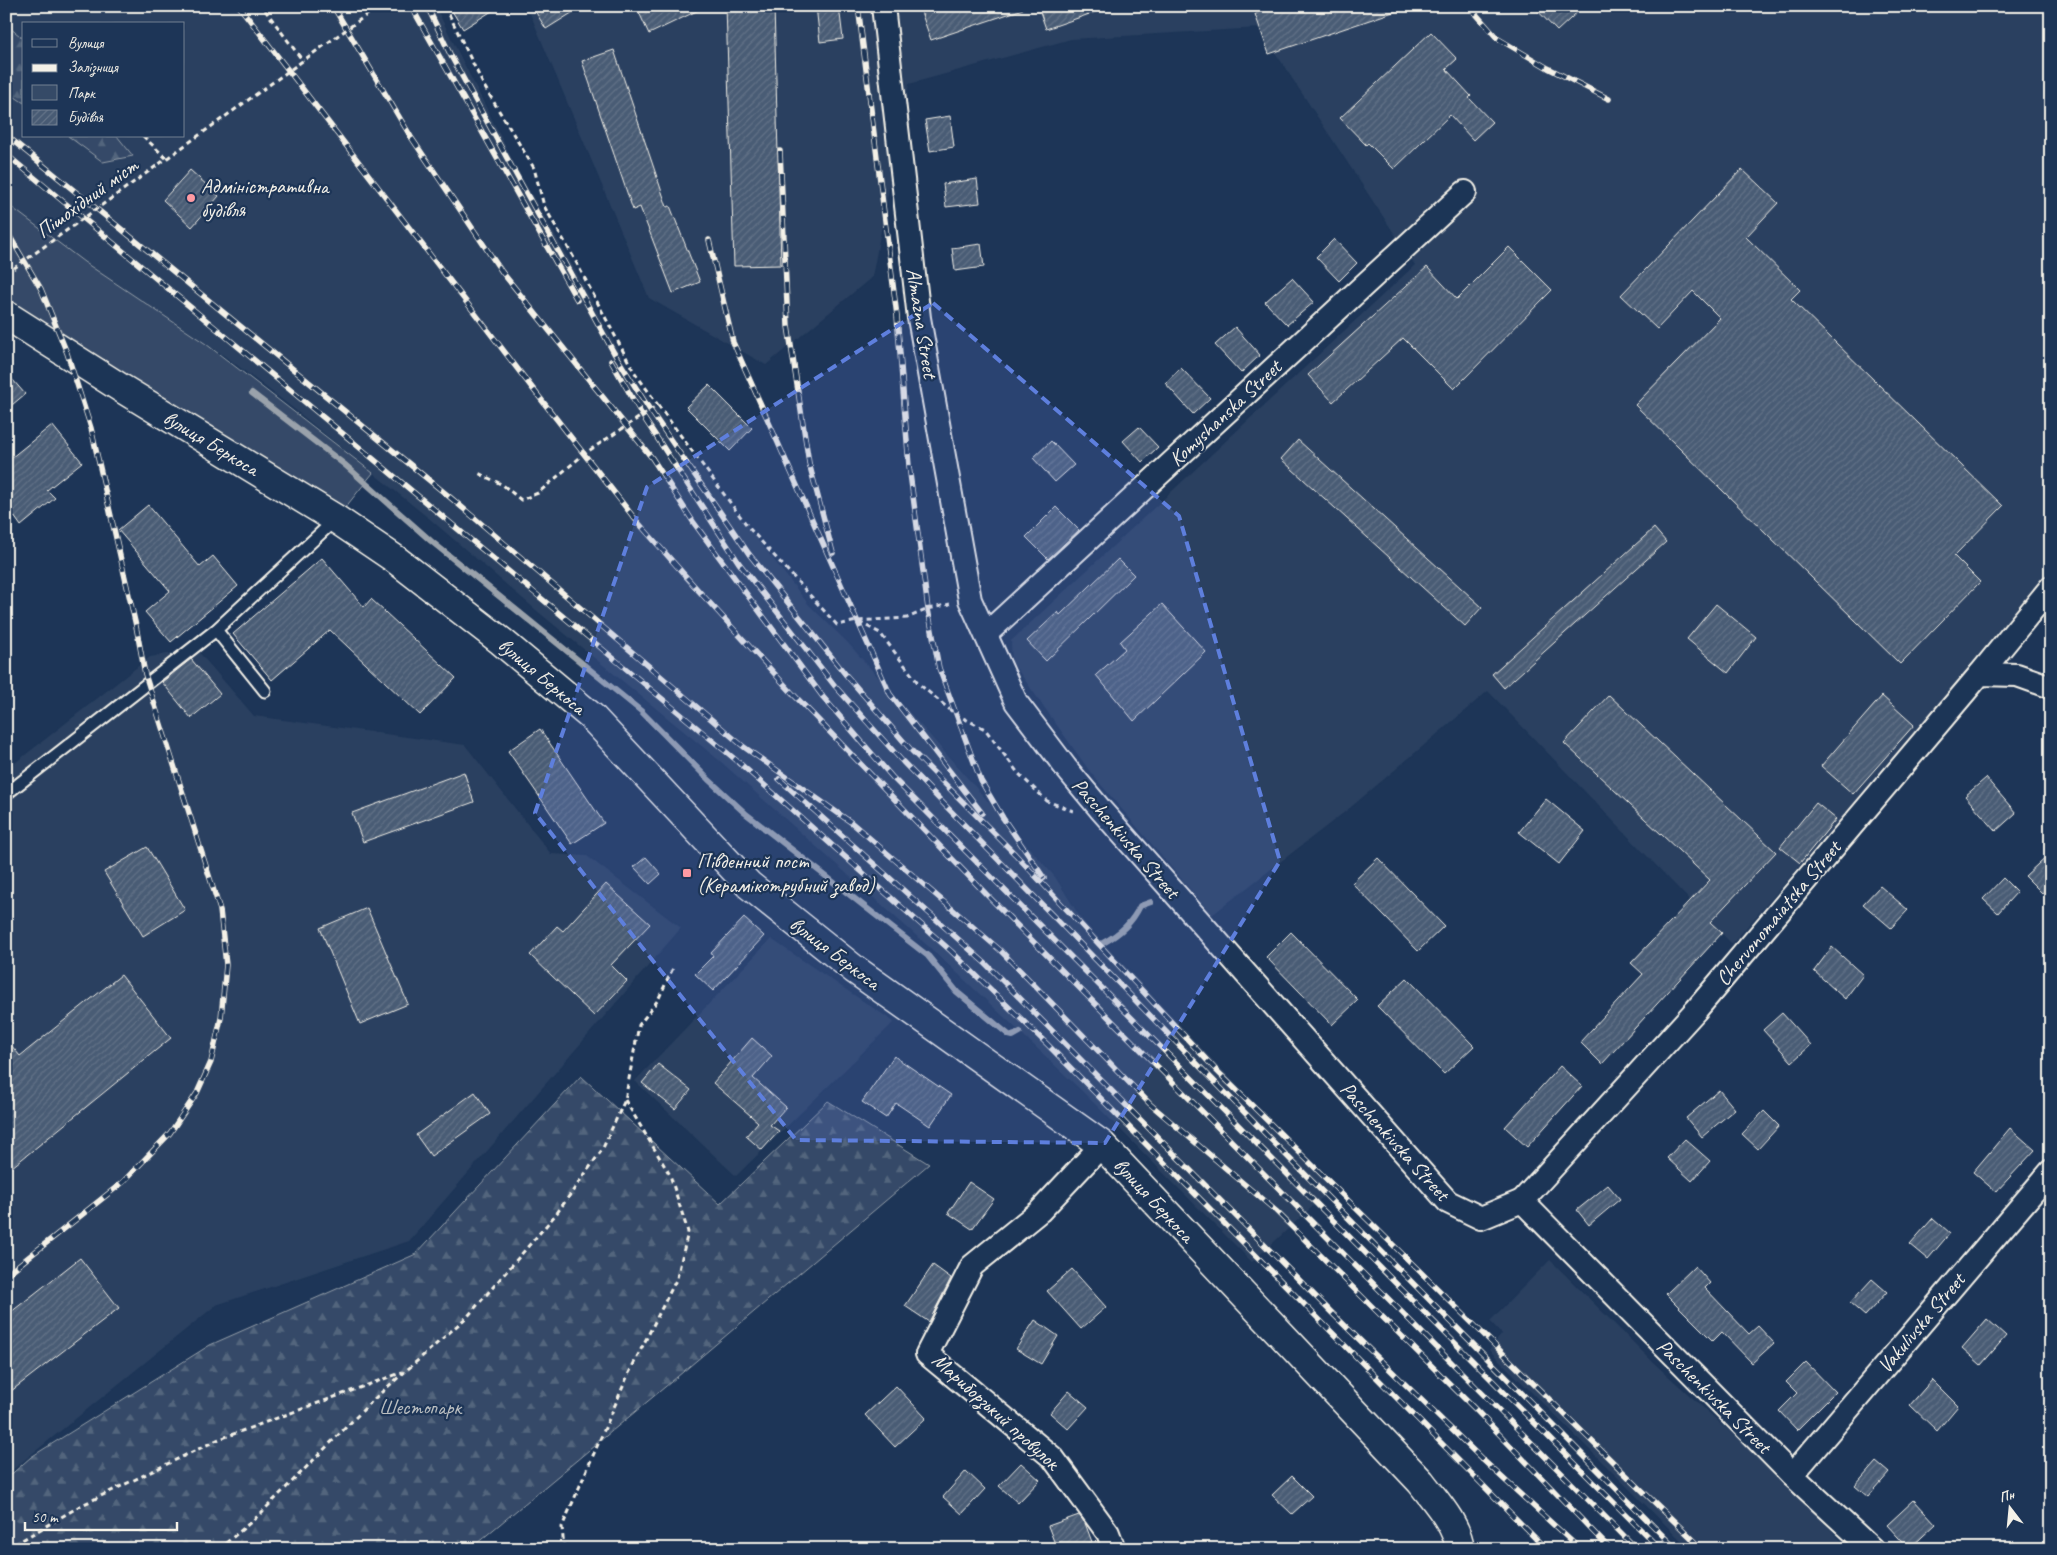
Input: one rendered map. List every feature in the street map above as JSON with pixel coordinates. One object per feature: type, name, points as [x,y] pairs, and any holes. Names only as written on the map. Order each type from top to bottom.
[{"type":"street","name":"Almazna Street","points":[[882,6],[920,318],[970,600],[986,634]]},
{"type":"street","name":"Komyshanska Street","points":[[986,634],[1464,192]]},
{"type":"street","name":"вулиця Беркоса","points":[[6,315],[121,388],[336,519],[396,559],[501,641],[592,718],[748,885],[854,969],[1102,1145],[1421,1482],[1440,1506],[1458,1536],[1460,1549]]},
{"type":"street","name":"Chervonomaiatska Street","points":[[1522,1201],[1696,1010],[1980,674],[2051,587]]},
{"type":"street","name":"Paschenkivska Street","points":[[986,634],[1016,702],[1066,768],[1448,1202],[1481,1218],[1522,1201],[1792,1475],[1872,1549]]},
{"type":"street","points":[[1980,674],[2017,675],[2051,686]]},
{"type":"street","name":"Мариборзький провулок","points":[[1102,1145],[1040,1211],[972,1266],[927,1354],[1053,1458],[1108,1533],[1114,1549]]},
{"type":"street","name":"Vakulivska Street","points":[[1792,1475],[2051,1171]]},
{"type":"lane","points":[[6,794],[216,630],[336,519]]},
{"type":"lane","points":[[216,630],[265,691]]},
{"type":"path","name":"Пішохідний міст","points":[[6,274],[379,6]]},
{"type":"path","points":[[445,6],[484,86],[534,168],[544,206],[574,258],[633,370],[749,528],[837,625],[857,621],[907,618],[928,609],[970,600]]},
{"type":"path","points":[[266,10],[303,61]]},
{"type":"path","points":[[145,138],[167,159]]},
{"type":"path","points":[[476,472],[503,485],[521,500],[538,493],[584,454],[658,404]]},
{"type":"path","points":[[857,621],[880,633],[919,684],[955,714],[985,730],[1018,773],[1047,801],[1077,812],[1101,810]]},
{"type":"path","points":[[219,1549],[258,1516],[374,1399],[468,1316],[557,1212],[602,1150],[625,1100],[638,1025],[658,1000],[673,968]]},
{"type":"path","points":[[564,1549],[562,1527],[628,1375],[677,1278],[688,1232],[670,1176],[625,1100]]},
{"type":"path","points":[[7,1549],[80,1506],[218,1440],[406,1372]]},
{"type":"highlighted area","points":[[933,303],[1179,516],[1280,861],[1105,1143],[796,1140],[535,813],[647,487]]},
{"type":"shaded area","points":[[6,6],[435,6],[519,173],[580,278],[631,374],[690,453],[809,605],[847,642],[1055,877],[1082,920],[1201,1048],[1335,1186],[1252,1262],[1084,1093],[1020,1032],[937,954],[720,761],[536,610],[431,520],[294,409],[229,359],[91,267],[32,225],[6,203]]},
{"type":"shaded area","points":[[527,6],[2051,6],[2051,570],[1965,676],[1732,944],[1488,691],[1351,807],[1212,915],[1091,773],[1012,662],[1011,641],[1415,265],[1259,28],[1071,39],[909,84],[872,277],[766,365],[649,298]]},
{"type":"shaded area","points":[[196,649],[254,716],[465,745],[551,854],[587,856],[681,928],[409,1241],[216,1305],[6,1475],[6,770],[150,657]]},
{"type":"shaded area","points":[[771,939],[894,1022],[736,1176],[635,1081]]},
{"type":"shaded area","points":[[1550,1260],[1657,1366],[1779,1476],[1849,1549],[1690,1549],[1489,1350],[1502,1334],[1490,1321]]},
{"type":"green space","points":[[6,25],[22,37],[22,102],[6,91]]},
{"type":"green space","points":[[71,138],[119,138],[133,156],[103,162]]},
{"type":"green space","points":[[6,203],[84,262],[206,344],[373,473],[336,519],[6,319]]},
{"type":"green space","name":"Шестопарк","points":[[581,1076],[720,1204],[828,1101],[929,1164],[470,1549],[6,1549],[6,1479],[31,1457],[210,1345],[416,1254]]},
{"type":"building","points":[[449,6],[500,6],[463,29]]},
{"type":"building","points":[[532,6],[583,6],[546,29]]},
{"type":"building","points":[[636,6],[707,6],[649,34]]},
{"type":"building","points":[[726,6],[774,6],[781,265],[734,266]]},
{"type":"building","points":[[816,6],[839,6],[843,39],[820,42]]},
{"type":"building","points":[[919,6],[1022,6],[1023,9],[931,40]]},
{"type":"building","points":[[1038,6],[1103,6],[1104,9],[1046,29]]},
{"type":"building","points":[[1278,6],[1402,6],[1402,9],[1269,54],[1255,14]]},
{"type":"building","points":[[1533,6],[1584,6],[1557,31]]},
{"type":"building","points":[[1431,32],[1457,59],[1446,69],[1471,96],[1469,98],[1492,122],[1473,140],[1450,115],[1394,169],[1368,143],[1366,145],[1340,118]]},
{"type":"building","points":[[614,50],[667,207],[670,206],[700,282],[673,293],[640,207],[633,210],[582,61]]},
{"type":"building","points":[[950,116],[954,147],[930,151],[925,120]]},
{"type":"building","points":[[1742,169],[1778,203],[1746,237],[1800,290],[1791,299],[2003,506],[1954,556],[1980,582],[1900,664],[1635,405],[1720,318],[1693,291],[1657,329],[1621,295]]},
{"type":"building","name":"Адміністративна будівля","points":[[190,170],[219,196],[192,227],[163,200]]},
{"type":"building","points":[[977,179],[980,203],[946,207],[943,184]]},
{"type":"building","points":[[1334,239],[1357,263],[1339,281],[1316,257]]},
{"type":"building","points":[[981,244],[984,267],[955,271],[952,248]]},
{"type":"building","points":[[1509,247],[1552,290],[1454,389],[1403,338],[1333,402],[1308,375],[1427,267],[1457,299]]},
{"type":"building","points":[[1292,278],[1314,302],[1287,325],[1265,302]]},
{"type":"building","points":[[1235,327],[1260,355],[1241,373],[1215,345]]},
{"type":"building","points":[[1181,368],[1210,398],[1193,414],[1165,383]]},
{"type":"building","points":[[6,372],[25,394],[6,410]]},
{"type":"building","points":[[709,385],[752,428],[730,451],[686,407]]},
{"type":"building","points":[[52,425],[82,462],[47,490],[55,498],[21,526],[14,516],[6,523],[6,462]]},
{"type":"building","points":[[1139,427],[1158,447],[1142,462],[1123,441]]},
{"type":"building","points":[[1298,440],[1482,607],[1465,626],[1281,459]]},
{"type":"building","points":[[1051,441],[1074,465],[1055,482],[1033,458]]},
{"type":"building","points":[[148,505],[200,567],[213,556],[238,586],[171,642],[145,612],[170,591],[118,530]]},
{"type":"building","points":[[1056,507],[1079,530],[1048,559],[1026,537]]},
{"type":"building","points":[[1654,528],[1666,542],[1504,688],[1492,674]]},
{"type":"building","points":[[322,558],[364,607],[371,599],[456,678],[420,715],[330,630],[272,680],[233,634]]},
{"type":"building","points":[[1118,559],[1134,575],[1046,661],[1027,641],[1058,612],[1060,615]]},
{"type":"building","points":[[1162,604],[1206,652],[1134,721],[1096,675],[1125,649],[1120,642]]},
{"type":"building","points":[[1716,604],[1756,637],[1728,673],[1687,639]]},
{"type":"building","points":[[191,659],[220,694],[191,718],[162,682]]},
{"type":"building","points":[[1609,695],[1776,852],[1710,922],[1722,933],[1602,1064],[1580,1042],[1643,974],[1631,963],[1710,880],[1564,743]]},
{"type":"building","points":[[1882,696],[1914,725],[1853,794],[1821,766]]},
{"type":"building","points":[[540,729],[604,823],[572,844],[508,751]]},
{"type":"building","points":[[464,772],[474,802],[363,842],[352,813]]},
{"type":"building","points":[[1986,778],[2016,813],[1996,831],[1965,796]]},
{"type":"building","points":[[1546,799],[1585,831],[1559,864],[1519,832]]},
{"type":"building","points":[[1816,803],[1836,819],[1800,863],[1780,847]]},
{"type":"building","points":[[147,847],[185,910],[143,936],[104,872]]},
{"type":"building","points":[[2051,852],[2051,885],[2042,893],[2025,876]]},
{"type":"building","points":[[646,857],[661,874],[650,884],[634,867]]},
{"type":"building","points":[[1378,858],[1444,926],[1418,951],[1352,883]]},
{"type":"building","points":[[2003,878],[2017,892],[1998,913],[1983,899]]},
{"type":"building","points":[[606,884],[650,924],[611,965],[627,981],[594,1016],[530,955],[557,926],[563,931]]},
{"type":"building","points":[[1880,886],[1908,910],[1891,928],[1863,904]]},
{"type":"building","points":[[367,908],[408,1004],[360,1024],[320,928]]},
{"type":"building","points":[[744,918],[764,936],[713,991],[695,974],[713,956],[711,953]]},
{"type":"building","points":[[1291,932],[1358,1000],[1332,1025],[1266,957]]},
{"type":"building","points":[[1832,947],[1863,975],[1845,999],[1814,971]]},
{"type":"building","points":[[121,975],[171,1038],[6,1172],[6,1039],[20,1056]]},
{"type":"building","points":[[1407,978],[1474,1046],[1444,1074],[1377,1006]]},
{"type":"building","points":[[1782,1013],[1811,1045],[1792,1062],[1763,1030]]},
{"type":"building","points":[[752,1038],[772,1056],[753,1078],[786,1107],[770,1125],[779,1131],[762,1150],[746,1136],[758,1122],[713,1083]]},
{"type":"building","points":[[894,1056],[951,1095],[930,1126],[896,1103],[886,1118],[862,1102]]},
{"type":"building","points":[[658,1064],[691,1090],[675,1109],[642,1083]]},
{"type":"building","points":[[1560,1066],[1582,1086],[1527,1147],[1505,1127]]},
{"type":"building","points":[[1719,1090],[1735,1109],[1702,1137],[1686,1118]]},
{"type":"building","points":[[475,1092],[490,1114],[431,1156],[416,1135]]},
{"type":"building","points":[[1764,1111],[1779,1126],[1758,1149],[1742,1134]]},
{"type":"building","points":[[2010,1128],[2035,1150],[1996,1192],[1973,1172]]},
{"type":"building","points":[[1685,1139],[1710,1161],[1692,1181],[1667,1158]]},
{"type":"building","points":[[969,1182],[994,1199],[972,1229],[948,1213]]},
{"type":"building","points":[[1608,1185],[1620,1199],[1589,1225],[1577,1210]]},
{"type":"building","points":[[1933,1218],[1950,1233],[1928,1259],[1910,1244]]},
{"type":"building","points":[[80,1258],[119,1308],[6,1395],[6,1316]]},
{"type":"building","points":[[933,1265],[951,1278],[929,1322],[905,1306]]},
{"type":"building","points":[[1695,1266],[1710,1283],[1705,1288],[1749,1334],[1758,1326],[1774,1343],[1752,1363],[1722,1332],[1713,1341],[1666,1294]]},
{"type":"building","points":[[1072,1269],[1106,1307],[1081,1329],[1047,1291]]},
{"type":"building","points":[[1872,1279],[1887,1292],[1865,1316],[1850,1303]]},
{"type":"building","points":[[1987,1319],[2006,1336],[1981,1365],[1962,1348]]},
{"type":"building","points":[[1035,1320],[1058,1336],[1041,1364],[1016,1349]]},
{"type":"building","points":[[1806,1362],[1835,1392],[1797,1430],[1779,1411],[1797,1393],[1786,1382]]},
{"type":"building","points":[[1932,1380],[1958,1406],[1937,1431],[1910,1405]]},
{"type":"building","points":[[896,1386],[926,1418],[895,1447],[865,1415]]},
{"type":"building","points":[[1069,1391],[1088,1407],[1068,1429],[1050,1413]]},
{"type":"building","points":[[1876,1462],[1889,1473],[1868,1497],[1855,1486]]},
{"type":"building","points":[[1021,1463],[1040,1480],[1018,1503],[999,1486]]},
{"type":"building","points":[[966,1471],[985,1489],[962,1514],[943,1497]]},
{"type":"building","points":[[1292,1476],[1312,1496],[1292,1514],[1272,1495]]},
{"type":"building","points":[[1914,1500],[1936,1524],[1909,1549],[1887,1525]]},
{"type":"building","points":[[1079,1515],[1085,1523],[1092,1542],[1073,1549],[1057,1549],[1048,1526]]},
{"type":"waterway","points":[[252,393],[344,464],[431,541],[641,711],[708,779],[745,813],[928,956],[957,992],[1009,1035],[1013,1036],[1020,1032]]},
{"type":"waterway","points":[[1103,943],[1125,928],[1140,906],[1151,902]]},
{"type":"railway","points":[[239,6],[635,519],[698,590],[794,695],[987,895],[1637,1549]]},
{"type":"railway","points":[[333,6],[411,137],[502,272],[652,458],[694,523],[823,697],[893,778],[1660,1549]]},
{"type":"railway","points":[[411,6],[577,300]]},
{"type":"railway","points":[[427,6],[451,56],[614,353],[650,410],[749,554],[846,675],[912,751],[1015,854],[1216,1070],[1703,1549]]},
{"type":"railway","points":[[858,6],[897,316],[909,466],[928,609],[939,668],[981,781],[1003,818],[1044,878]]},
{"type":"railway","points":[[1469,6],[1497,38],[1548,68],[1609,99]]},
{"type":"railway","points":[[6,135],[451,498],[744,747],[852,823],[1000,950],[1150,1104],[1276,1211],[1476,1410],[1610,1549]]},
{"type":"railway","points":[[780,151],[788,326],[809,463],[833,553]]},
{"type":"railway","points":[[6,154],[736,760],[951,951],[1047,1044],[1546,1549]]},
{"type":"railway","points":[[6,230],[41,289],[67,353],[91,428],[136,626],[145,674],[220,910],[226,965],[221,1018],[211,1062],[197,1093],[170,1133],[123,1182],[6,1275]]},
{"type":"railway","points":[[709,240],[733,342],[890,694],[982,813]]},
{"type":"railway","points":[[611,361],[642,415],[739,563],[835,686],[903,762],[1286,1155],[1676,1549]]},
{"type":"railway","points":[[779,779],[986,964],[1332,1313],[1483,1460],[1580,1549]]},
{"type":"place","name":"Адміністративна будівля","points":[[191,198]]},
{"type":"place","name":"Південний пост (Керамікотрубний завод)","points":[[687,873]]}]
